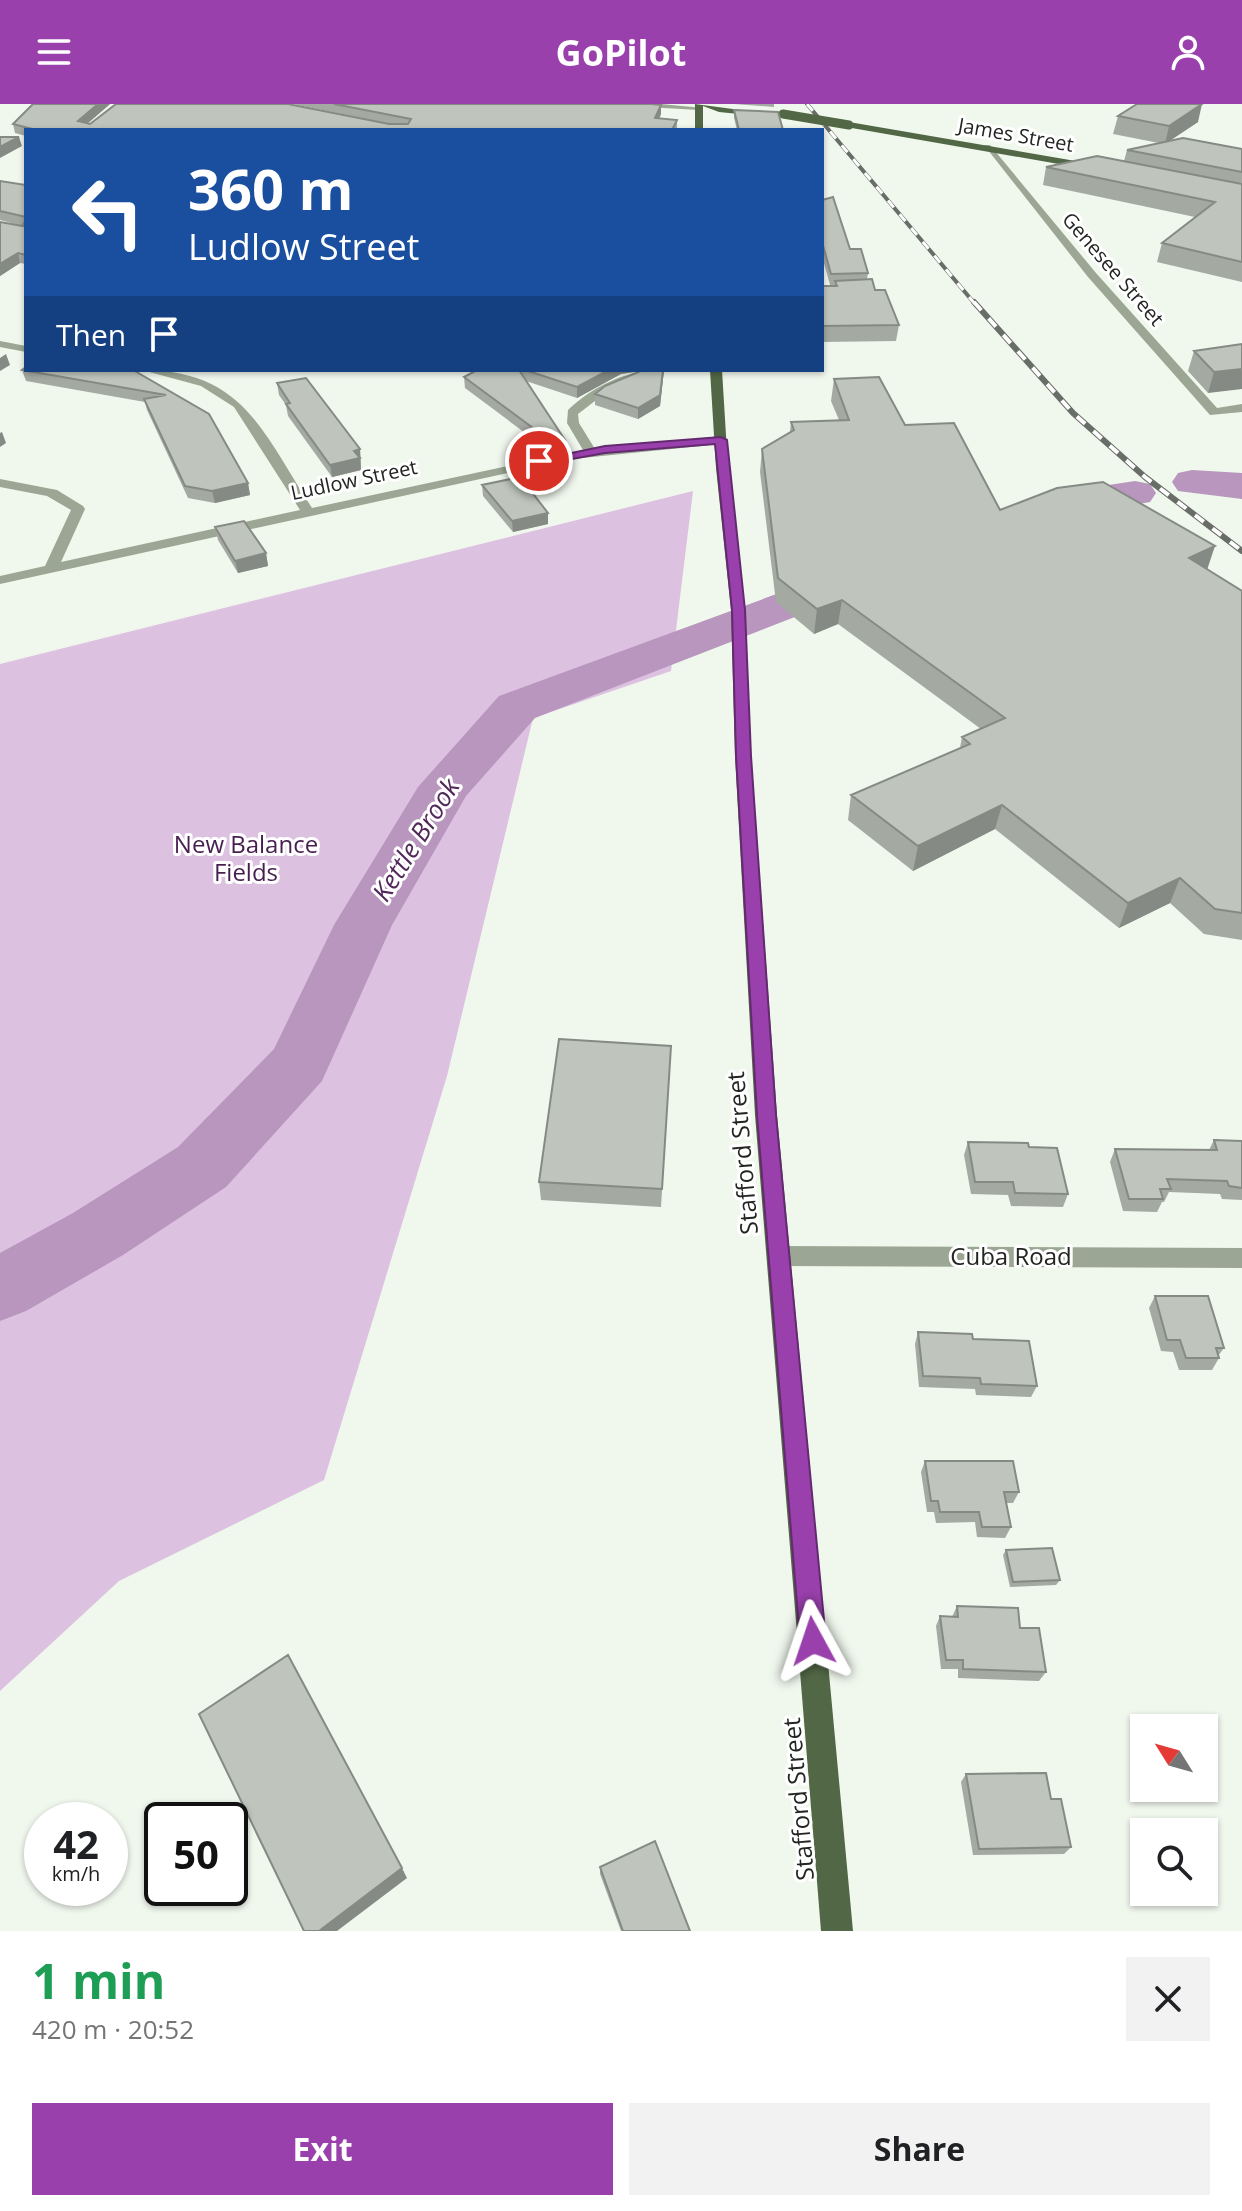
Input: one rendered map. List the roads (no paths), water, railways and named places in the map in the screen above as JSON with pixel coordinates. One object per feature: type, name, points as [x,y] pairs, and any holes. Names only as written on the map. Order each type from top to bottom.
[{"type":"main road","name":"James Street","points":[[740,104],[1100,168]]},
{"type":"main road","name":"James Street","points":[[700,105],[783,114]]},
{"type":"main road","points":[[699,128],[700,105]]},
{"type":"main road","name":"Stafford Street","points":[[716,372],[738,621],[765,1101],[837,1931]]},
{"type":"street","points":[[597,104],[700,105]]},
{"type":"street","name":"Genesee Street","points":[[987,147],[1093,275],[1214,412],[1242,408]]},
{"type":"street","points":[[0,344],[24,349]]},
{"type":"street","points":[[157,372],[205,383],[238,405],[307,511]]},
{"type":"street","points":[[591,452],[573,423],[572,413],[581,403],[605,389],[649,372]]},
{"type":"street","name":"Ludlow Street","points":[[0,580],[307,511],[591,452],[721,440]]},
{"type":"street","points":[[0,483],[49,493],[69,501],[78,509],[51,569]]},
{"type":"street","name":"Cuba Road","points":[[779,1256],[1242,1258]]},
{"type":"waterway","name":"Kettle Brook","points":[[1192,482],[1232,483],[1242,487]]},
{"type":"waterway","name":"Kettle Brook","points":[[1043,508],[1135,493]]},
{"type":"waterway","name":"Kettle Brook","points":[[0,1289],[98,1234],[202,1167],[299,1064],[363,925],[444,787],[517,707],[861,576]]},
{"type":"railway","points":[[807,104],[975,304]]},
{"type":"railway","points":[[974,302],[1073,413],[1145,477],[1242,551]]},
{"type":"park label","name":"New Balance Fields","points":[[246,859]]}]
